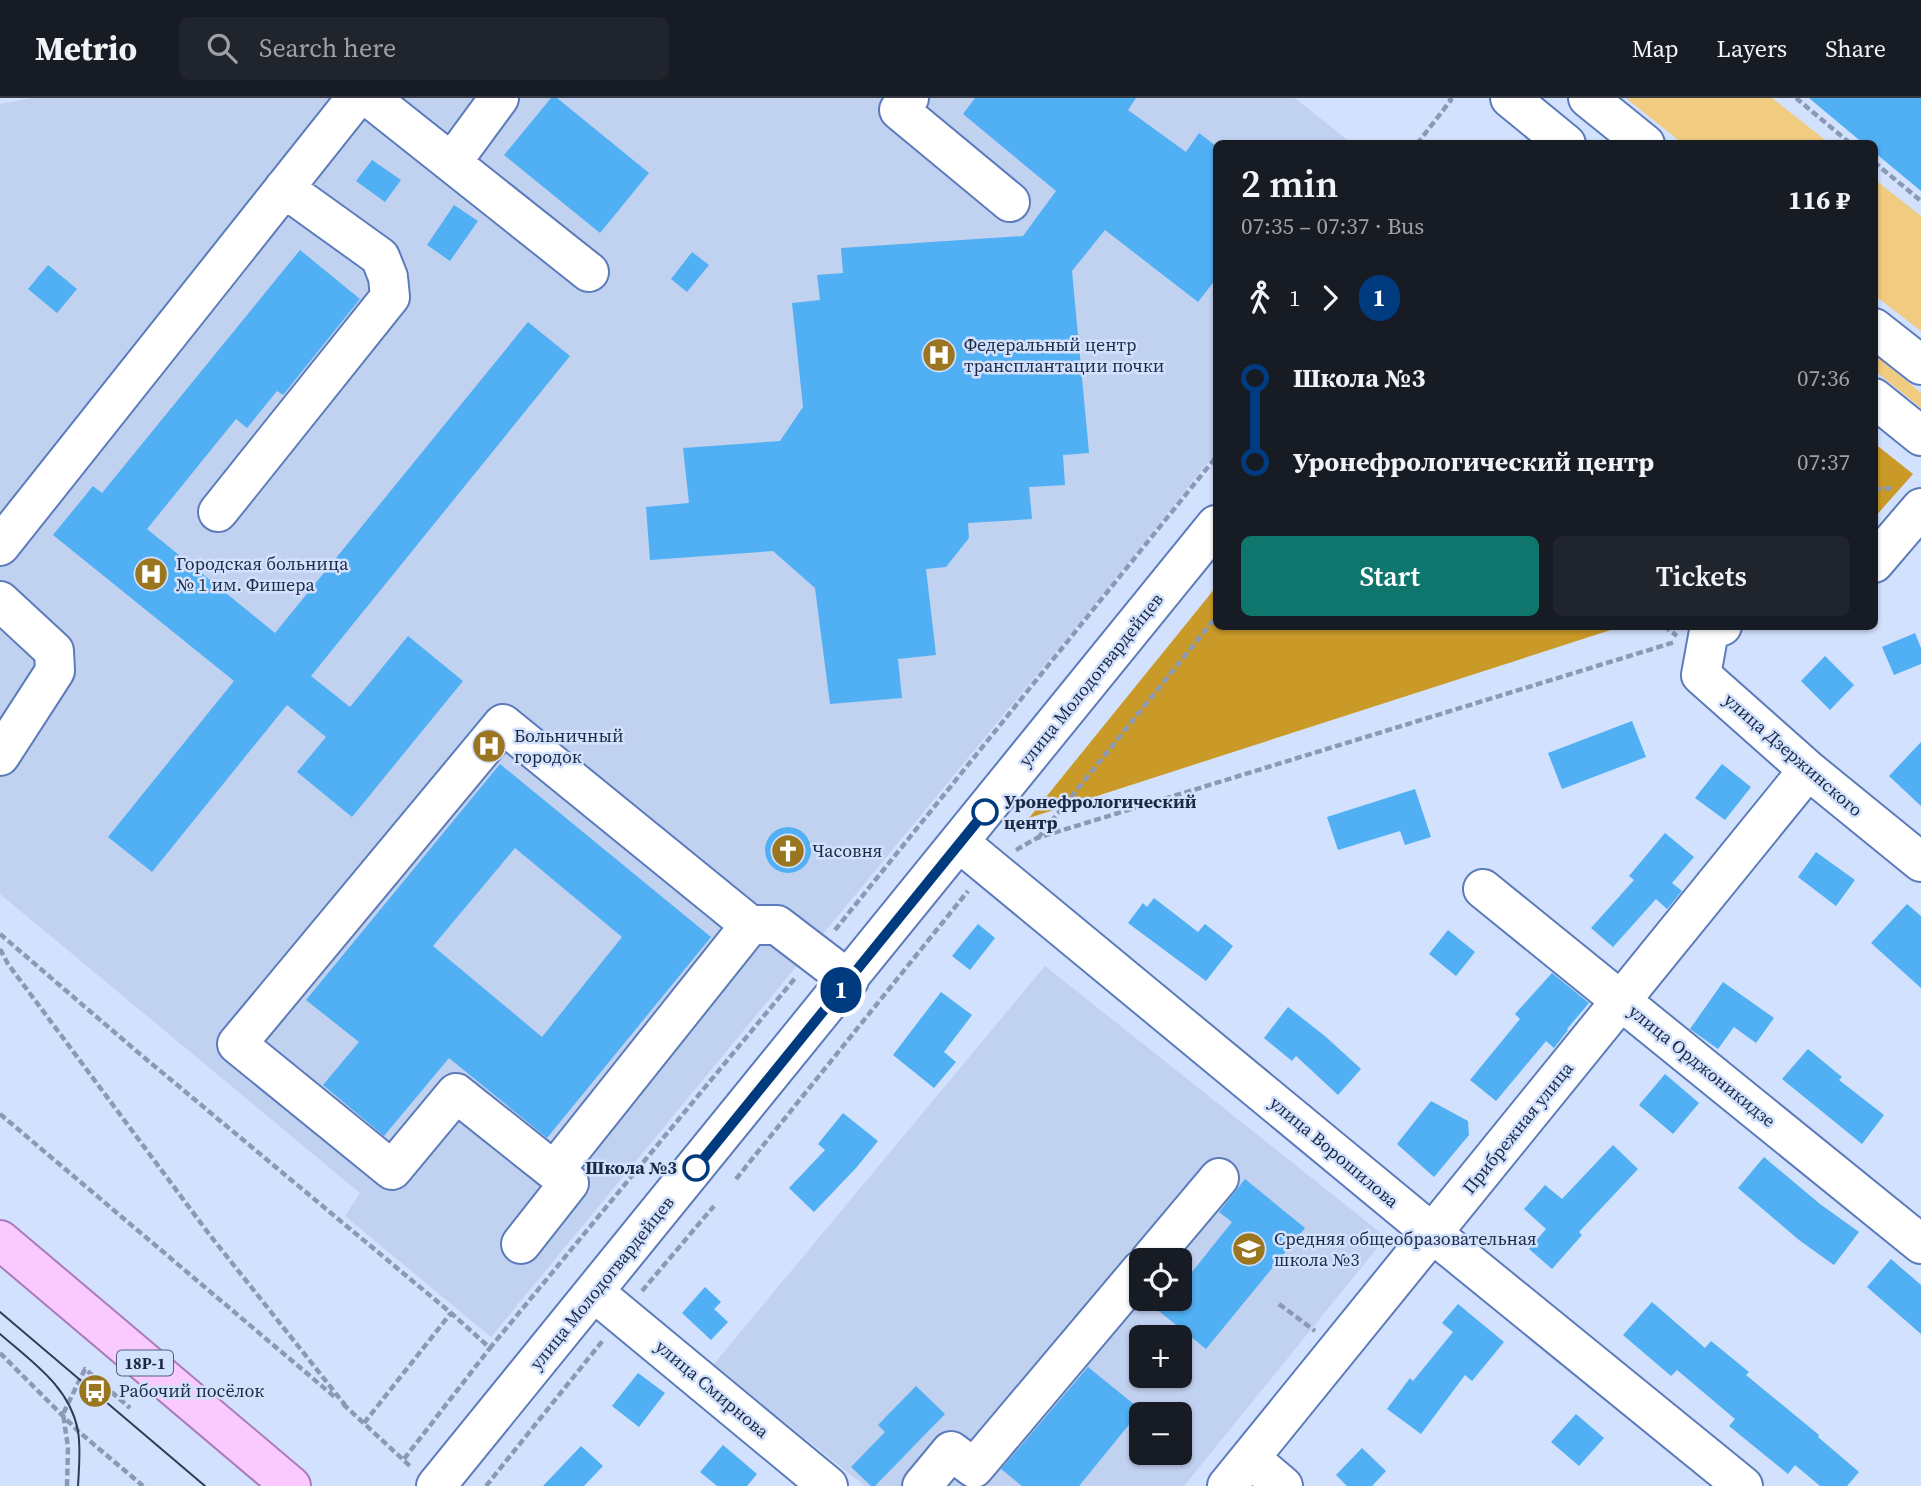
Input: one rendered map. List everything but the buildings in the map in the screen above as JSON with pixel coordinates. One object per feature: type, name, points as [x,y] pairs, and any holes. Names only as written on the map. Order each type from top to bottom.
[{"type":"main road","name":"18Р-1","points":[[0,1240],[291,1486]]},
{"type":"street","points":[[0,546],[356,98]]},
{"type":"street","points":[[370,98],[589,272]]},
{"type":"street","points":[[452,162],[499,98]]},
{"type":"street","points":[[909,98],[899,110],[1010,202]]},
{"type":"street","points":[[1510,98],[1548,127]]},
{"type":"street","points":[[1588,98],[1640,140]]},
{"type":"street","points":[[218,512],[390,297],[388,277],[380,257],[284,188]]},
{"type":"street","points":[[1878,331],[1921,365]]},
{"type":"street","points":[[1878,401],[1921,436]]},
{"type":"street","points":[[1878,558],[1921,508]]},
{"type":"street","name":"улица Молодогвардейцев","points":[[424,1477],[609,1304],[849,980],[974,854],[1213,529]]},
{"type":"street","points":[[0,601],[54,651],[55,671],[0,756]]},
{"type":"street","name":"улица Дзержинского","points":[[1716,630],[1701,675],[1808,770],[1921,862]]},
{"type":"street","points":[[522,1244],[569,1183],[456,1093],[392,1170],[237,1044],[503,724],[750,925],[777,925],[849,980]]},
{"type":"street","name":"Прибрежная улица","points":[[1238,1472],[1808,770]]},
{"type":"street","name":"улица Ворошилова","points":[[974,854],[1743,1486]]},
{"type":"street","name":"улица Орджоникидзе","points":[[1483,889],[1921,1244]]},
{"type":"street","points":[[554,1171],[750,925]]},
{"type":"street","points":[[1160,1248],[1219,1178]]},
{"type":"street","points":[[922,1486],[951,1451],[974,1468],[1129,1284]]},
{"type":"street","name":"улица Смирнова","points":[[609,1304],[828,1486]]},
{"type":"street","points":[[1238,1472],[1283,1486]]},
{"type":"path","points":[[1420,140],[1451,100],[1449,98]]},
{"type":"path","points":[[1796,98],[1847,140]]},
{"type":"path","points":[[1878,165],[1921,201]]},
{"type":"path","points":[[404,1459],[490,1348],[814,955],[1213,461]]},
{"type":"path","points":[[1037,838],[1213,621]]},
{"type":"path","points":[[736,1180],[974,854],[1037,838],[1713,630]]},
{"type":"path","points":[[0,934],[490,1348]]},
{"type":"path","points":[[0,949],[8,964],[209,1234],[345,1405]]},
{"type":"path","points":[[0,1114],[345,1405],[424,1477]]},
{"type":"path","points":[[486,1486],[609,1304],[714,1206]]},
{"type":"path","points":[[1279,1304],[1338,1349]]},
{"type":"path","points":[[363,1423],[451,1313]]},
{"type":"path","points":[[0,1353],[78,1431],[143,1486]]},
{"type":"path","points":[[67,1486],[68,1447],[62,1414],[85,1370],[130,1408]]},
{"type":"shaded area","name":"Больничный городок","points":[[32,98],[1295,98],[1347,140],[1213,140],[1213,456],[1099,599],[491,1337],[345,1216],[360,1193],[0,894],[0,104]]},
{"type":"shaded area","points":[[1626,98],[1772,98],[1825,140],[1678,140]]},
{"type":"shaded area","points":[[1878,182],[1921,216],[1921,331],[1878,298]]},
{"type":"shaded area","points":[[1878,357],[1921,393],[1921,408],[1878,373]]},
{"type":"shaded area","points":[[1878,446],[1913,474],[1878,513]]},
{"type":"shaded area","points":[[1213,591],[1213,630],[1611,630],[1029,818]]},
{"type":"shaded area","points":[[1045,966],[1386,1237],[1184,1486],[865,1486],[713,1365]]},
{"type":"tram line","points":[[0,1312],[205,1486]]},
{"type":"tram line","points":[[0,1334],[37,1365],[67,1401],[74,1415],[79,1438],[78,1486]]},
{"type":"bus line","name":"1","points":[[696,1168],[985,812]]},
{"type":"place","name":"Федеральный центр трансплантации почки","points":[[939,355]]},
{"type":"place","name":"Городская больница № 1 им. Фишера","points":[[151,574]]},
{"type":"place","name":"Больничный городок","points":[[489,746]]},
{"type":"place","name":"Уронефрологический центр","points":[[985,812]]},
{"type":"place","name":"Часовня","points":[[788,851]]},
{"type":"place","name":"Школа №3","points":[[696,1168]]},
{"type":"place","name":"Средняя общеобразовательная школа №3","points":[[1249,1249]]},
{"type":"place","name":"Рабочий посёлок","points":[[95,1391]]}]
